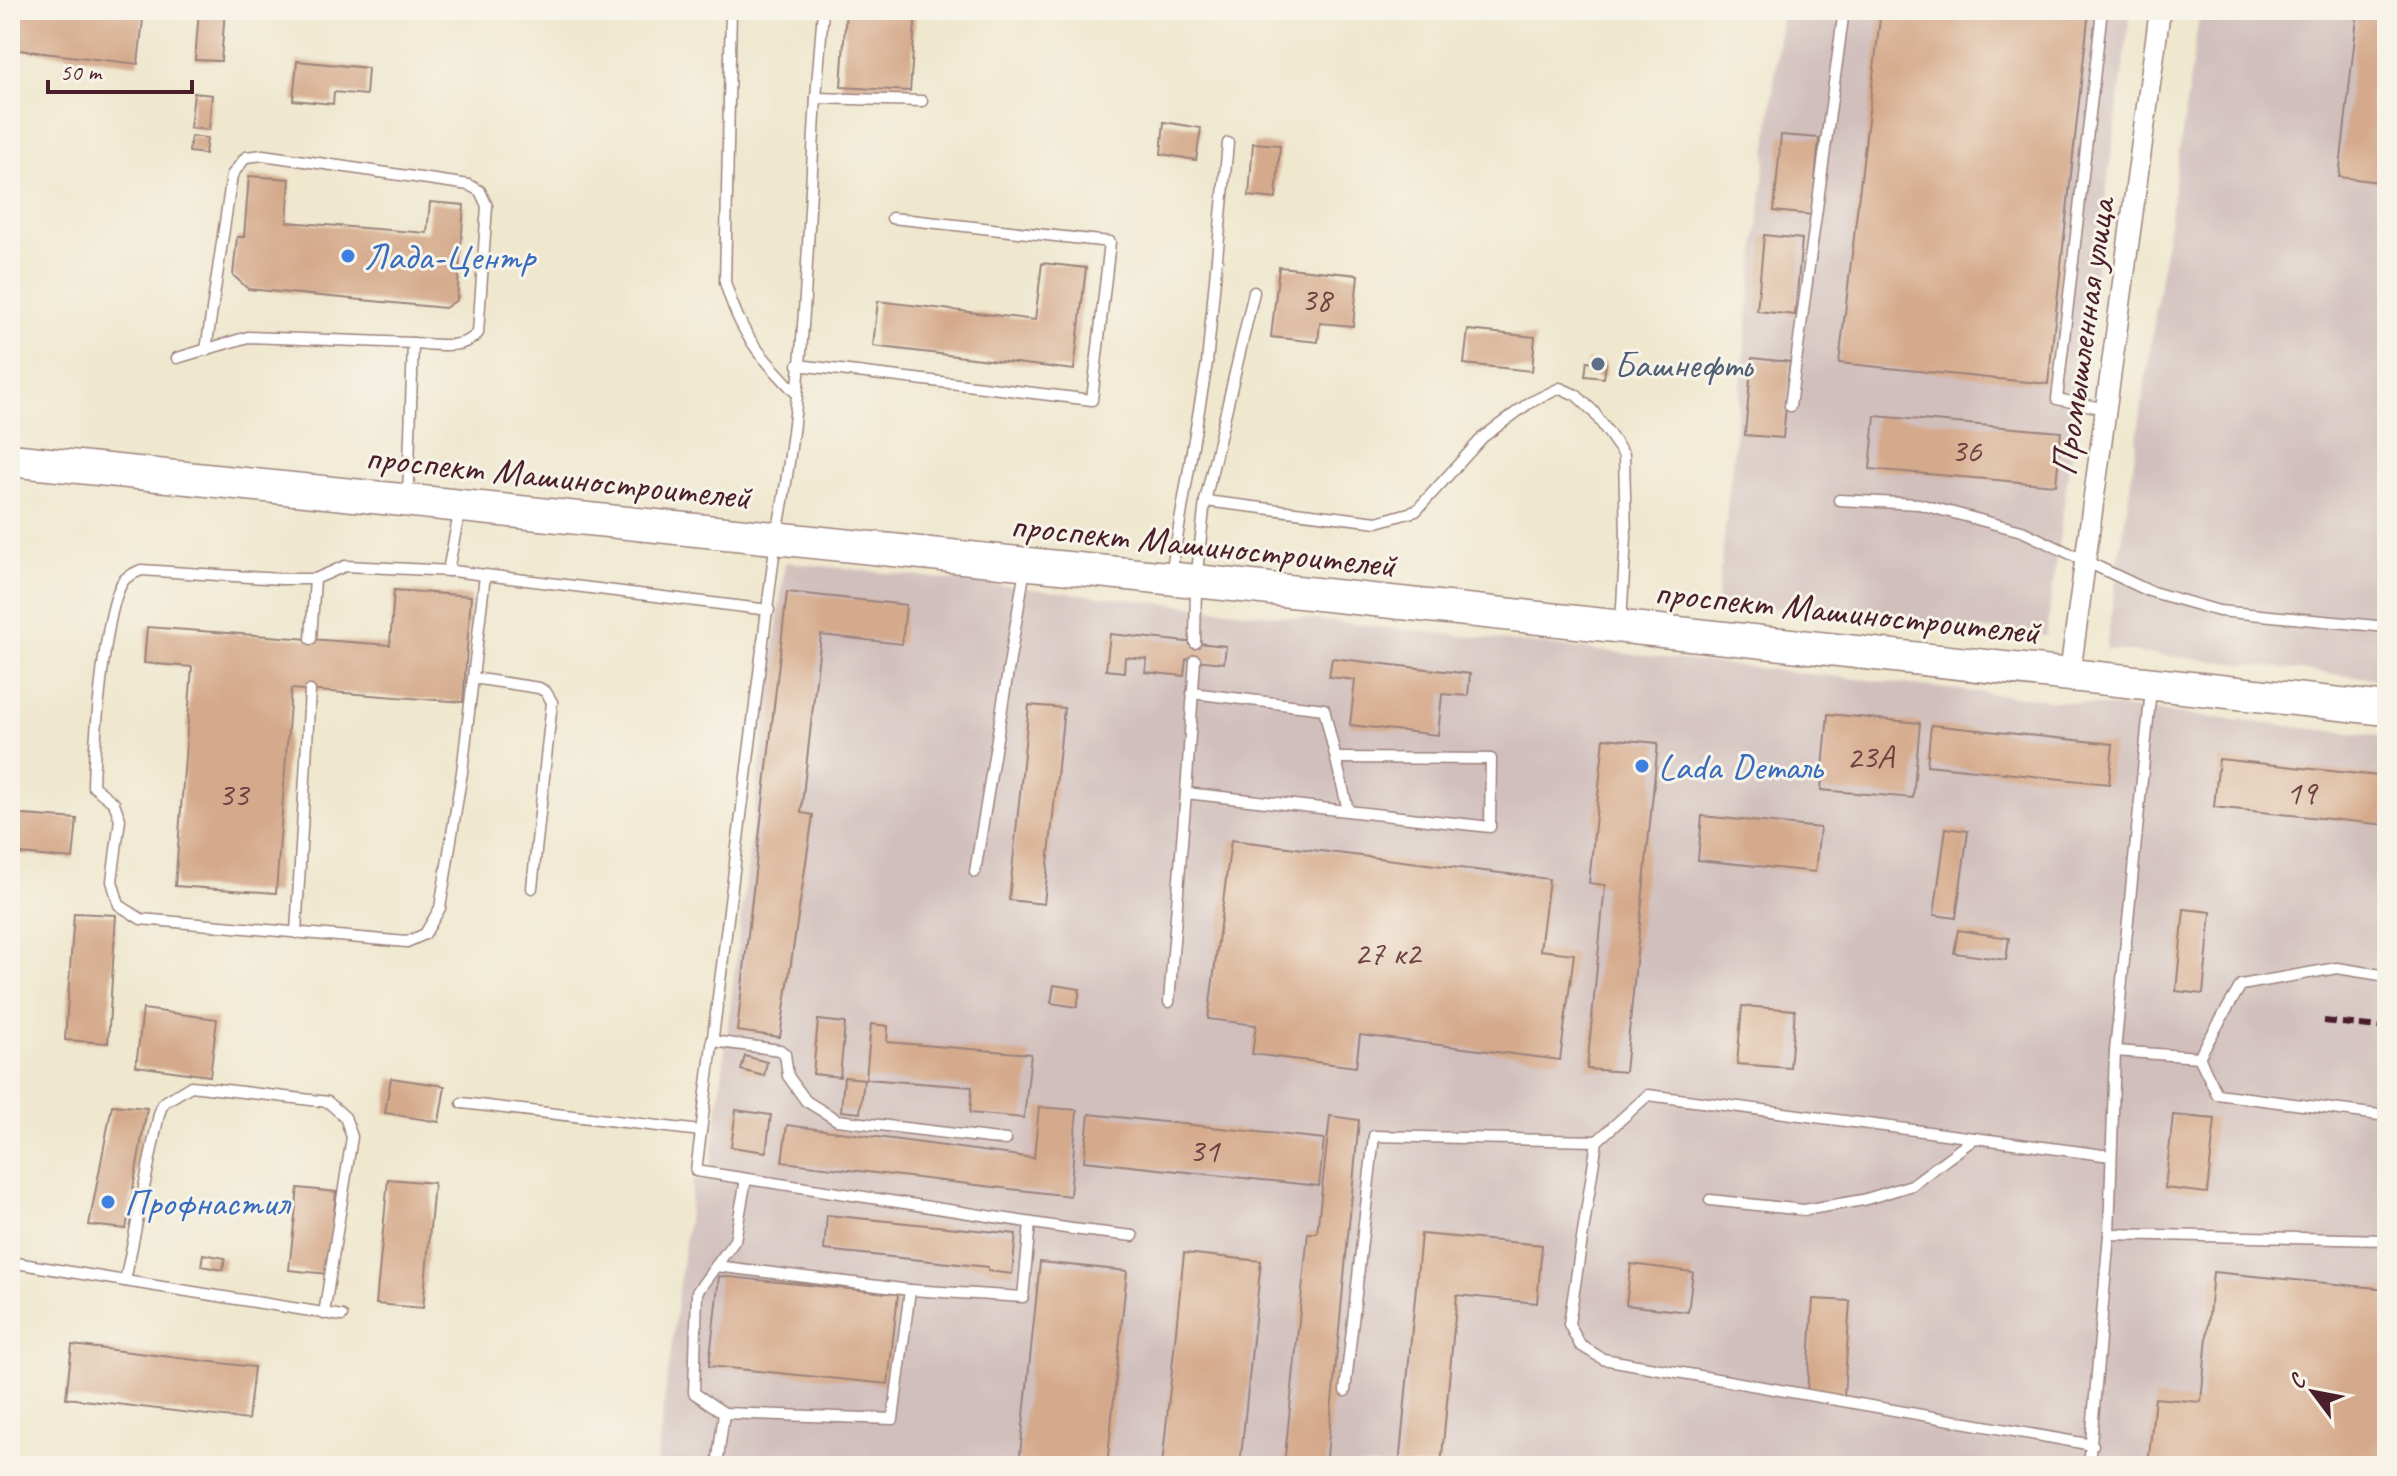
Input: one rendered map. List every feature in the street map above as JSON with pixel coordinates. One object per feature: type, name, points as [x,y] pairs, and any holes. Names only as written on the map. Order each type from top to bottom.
[{"type":"main road","name":"проспект Машиностроителей","points":[[10,460],[1183,580],[2387,709]]},
{"type":"street","name":"Промышленная улица","points":[[2070,673],[2160,10]]},
{"type":"lane","points":[[731,10],[725,282],[736,320],[754,350],[796,393]]},
{"type":"lane","points":[[823,10],[796,393],[786,489],[776,539],[696,1171],[1133,1236]]},
{"type":"lane","points":[[1790,406],[1844,10]]},
{"type":"lane","points":[[2102,10],[2057,399],[2108,410]]},
{"type":"lane","points":[[816,98],[922,101]]},
{"type":"lane","points":[[1195,643],[1183,580],[1228,143]]},
{"type":"lane","points":[[177,358],[206,350],[248,337],[455,345],[472,340],[478,333],[487,206],[480,191],[469,185],[263,155],[246,157],[232,175],[206,350]]},
{"type":"lane","points":[[798,365],[1092,400],[1110,242],[892,218]]},
{"type":"lane","points":[[1183,580],[1205,501],[1254,292]]},
{"type":"lane","points":[[408,501],[413,343]]},
{"type":"lane","points":[[1205,501],[1377,522],[1416,511],[1483,437],[1546,392],[1560,388],[1576,395],[1593,411],[1624,455],[1626,538],[1621,629]]},
{"type":"lane","points":[[1839,500],[1919,504],[2022,531],[2149,591],[2219,611],[2387,627]]},
{"type":"lane","points":[[448,571],[460,506]]},
{"type":"lane","points":[[485,575],[440,908],[425,934],[407,942],[141,919],[119,905],[112,881],[120,819],[114,803],[93,786],[94,755],[111,612],[125,579],[141,570],[315,579],[345,566],[448,571],[485,575],[769,610]]},
{"type":"lane","points":[[975,872],[1025,566]]},
{"type":"lane","points":[[311,639],[315,579]]},
{"type":"lane","points":[[1169,1002],[1195,660]]},
{"type":"lane","points":[[473,678],[539,688],[546,692],[552,702],[532,888]]},
{"type":"lane","points":[[2089,1466],[2109,1234],[2115,1051],[2151,683]]},
{"type":"lane","points":[[296,933],[310,691]]},
{"type":"lane","points":[[1192,693],[1324,709],[1348,810]]},
{"type":"lane","points":[[1186,793],[1490,827],[1491,759],[1338,758]]},
{"type":"lane","points":[[2199,1057],[2241,985],[2337,968],[2387,976]]},
{"type":"lane","points":[[712,1041],[780,1050],[785,1054],[788,1076],[806,1101],[837,1120],[1006,1140]]},
{"type":"lane","points":[[2115,1051],[2199,1057]]},
{"type":"lane","points":[[2199,1057],[2217,1094],[2387,1116]]},
{"type":"lane","points":[[125,1281],[163,1103],[191,1086],[328,1102],[345,1117],[352,1137],[324,1314]]},
{"type":"lane","points":[[2093,1445],[1603,1359],[1580,1345],[1569,1324],[1597,1141],[1648,1095],[2111,1156]]},
{"type":"lane","points":[[462,1103],[701,1131]]},
{"type":"lane","points":[[1345,1391],[1374,1136],[1597,1141]]},
{"type":"lane","points":[[1710,1200],[1804,1210],[1863,1200],[1912,1185],[1975,1138]]},
{"type":"lane","points":[[746,1179],[735,1240],[697,1292],[694,1393],[724,1413],[893,1419],[910,1290]]},
{"type":"lane","points":[[716,1266],[910,1290],[1023,1297],[1030,1223]]},
{"type":"lane","points":[[2109,1234],[2387,1240]]},
{"type":"lane","points":[[10,1262],[342,1316]]},
{"type":"lane","points":[[717,1466],[724,1413]]},
{"type":"shaded area","points":[[1782,10],[2131,10],[2046,636],[1717,602]]},
{"type":"shaded area","points":[[2200,10],[2387,10],[2387,680],[2106,649]]},
{"type":"shaded area","points":[[785,562],[2387,737],[2387,1466],[656,1466],[693,1180],[709,1181]]},
{"type":"building","points":[[10,10],[144,10],[138,64],[10,49]]},
{"type":"building","points":[[199,10],[225,10],[221,61],[195,60]]},
{"type":"building","points":[[846,10],[916,10],[910,91],[841,87]]},
{"type":"building","points":[[1881,10],[2089,10],[2048,384],[1839,363]]},
{"type":"building","points":[[2358,10],[2387,10],[2387,183],[2339,177]]},
{"type":"building","points":[[297,61],[368,68],[366,95],[334,92],[333,104],[293,100]]},
{"type":"building","points":[[194,93],[212,95],[209,130],[190,128]]},
{"type":"building","points":[[1164,122],[1201,128],[1196,160],[1161,154]]},
{"type":"building","points":[[1781,135],[1819,138],[1812,215],[1774,211]]},
{"type":"building","points":[[191,136],[207,138],[205,154],[189,152]]},
{"type":"building","points":[[1253,143],[1280,145],[1276,199],[1249,196]]},
{"type":"building","name":"Лада-Центр","points":[[249,176],[290,179],[287,222],[427,233],[430,202],[464,205],[457,300],[445,308],[248,289],[233,275],[237,237],[244,237]]},
{"type":"building","points":[[1764,235],[1802,239],[1795,315],[1757,311]]},
{"type":"building","points":[[1042,263],[1086,268],[1074,370],[873,346],[878,301],[1035,320]]},
{"type":"building","points":[[1279,267],[1358,275],[1353,326],[1320,323],[1318,342],[1271,337]]},
{"type":"building","points":[[1468,330],[1535,337],[1532,371],[1464,364]]},
{"type":"building","points":[[1752,358],[1790,362],[1783,438],[1745,435]]},
{"type":"building","points":[[1587,361],[1606,363],[1604,378],[1585,376]]},
{"type":"building","points":[[1875,416],[2061,432],[2056,485],[1870,469]]},
{"type":"building","points":[[394,590],[471,596],[463,702],[291,689],[276,893],[175,886],[192,667],[144,663],[147,627],[390,645]]},
{"type":"building","points":[[787,592],[906,605],[902,644],[821,635],[801,813],[813,815],[780,1037],[737,1031]]},
{"type":"building","points":[[1110,634],[1226,646],[1224,663],[1186,659],[1184,676],[1145,672],[1147,659],[1125,657],[1124,672],[1106,670]]},
{"type":"building","points":[[1332,658],[1470,674],[1468,696],[1442,694],[1438,735],[1350,725],[1355,680],[1329,677]]},
{"type":"building","points":[[1029,705],[1064,708],[1044,904],[1009,900]]},
{"type":"building","points":[[1828,714],[1920,723],[1913,798],[1821,790]]},
{"type":"building","points":[[1931,725],[2113,744],[2109,784],[1927,765]]},
{"type":"building","points":[[1604,738],[1658,743],[1625,1072],[1587,1069],[1605,885],[1589,883]]},
{"type":"building","points":[[2219,759],[2387,777],[2387,825],[2214,807]]},
{"type":"building","points":[[10,814],[77,819],[73,859],[10,853]]},
{"type":"building","points":[[1702,816],[1820,828],[1815,872],[1698,860]]},
{"type":"building","points":[[1946,828],[1968,831],[1956,918],[1934,915]]},
{"type":"building","points":[[1231,840],[1549,879],[1540,950],[1574,954],[1560,1060],[1360,1035],[1356,1067],[1252,1054],[1256,1025],[1208,1019]]},
{"type":"building","points":[[2184,909],[2211,912],[2203,994],[2176,991]]},
{"type":"building","points":[[74,913],[116,915],[108,1043],[65,1040]]},
{"type":"building","points":[[1958,930],[2009,938],[2006,960],[1954,953]]},
{"type":"building","points":[[1054,985],[1080,989],[1077,1007],[1051,1003]]},
{"type":"building","points":[[1742,1006],[1795,1010],[1790,1068],[1737,1064]]},
{"type":"building","points":[[143,1009],[217,1019],[210,1076],[136,1066]]},
{"type":"building","points":[[818,1020],[845,1023],[840,1077],[813,1074]]},
{"type":"building","points":[[871,1024],[888,1026],[887,1042],[1031,1054],[1024,1118],[970,1113],[972,1087],[866,1079]]},
{"type":"building","points":[[745,1056],[767,1062],[764,1076],[741,1070]]},
{"type":"building","points":[[844,1077],[864,1079],[860,1113],[841,1111]]},
{"type":"building","points":[[391,1078],[445,1086],[439,1122],[385,1113]]},
{"type":"building","points":[[112,1105],[147,1108],[126,1229],[89,1225]]},
{"type":"building","points":[[1039,1107],[1077,1110],[1070,1196],[782,1162],[787,1125],[1034,1158]]},
{"type":"building","points":[[736,1110],[771,1115],[766,1152],[731,1147]]},
{"type":"building","points":[[1089,1114],[1324,1139],[1319,1186],[1084,1161]]},
{"type":"building","points":[[2173,1115],[2215,1119],[2207,1193],[2165,1188]]},
{"type":"building","points":[[1330,1116],[1359,1120],[1326,1466],[1284,1466],[1308,1233],[1317,1233]]},
{"type":"building","points":[[388,1179],[434,1183],[423,1308],[376,1304]]},
{"type":"building","points":[[298,1188],[336,1192],[328,1274],[289,1270]]},
{"type":"building","points":[[827,1215],[1016,1234],[1012,1274],[988,1271],[988,1267],[824,1250]]},
{"type":"building","points":[[1421,1234],[1542,1245],[1537,1303],[1457,1295],[1441,1466],[1399,1466]]},
{"type":"building","points":[[1184,1253],[1261,1261],[1240,1466],[1162,1466]]},
{"type":"building","points":[[203,1254],[225,1258],[223,1270],[201,1266]]},
{"type":"building","points":[[1040,1262],[1127,1271],[1107,1466],[1019,1464]]},
{"type":"building","points":[[1631,1264],[1693,1272],[1688,1312],[1626,1305]]},
{"type":"building","points":[[2213,1272],[2387,1289],[2387,1466],[2148,1466],[2155,1398],[2201,1402]]},
{"type":"building","points":[[719,1276],[898,1294],[888,1384],[709,1366]]},
{"type":"building","points":[[1813,1299],[1850,1301],[1844,1396],[1807,1393]]},
{"type":"building","points":[[72,1345],[254,1367],[248,1420],[66,1398]]},
{"type":"railway","points":[[2324,1021],[2387,1028]]},
{"type":"place","name":"Лада-Центр","points":[[348,256]]},
{"type":"place","name":"Башнефть","points":[[1598,364]]},
{"type":"place","name":"Lada Dеталь","points":[[1642,766]]},
{"type":"place","name":"Профнастил","points":[[108,1202]]}]
